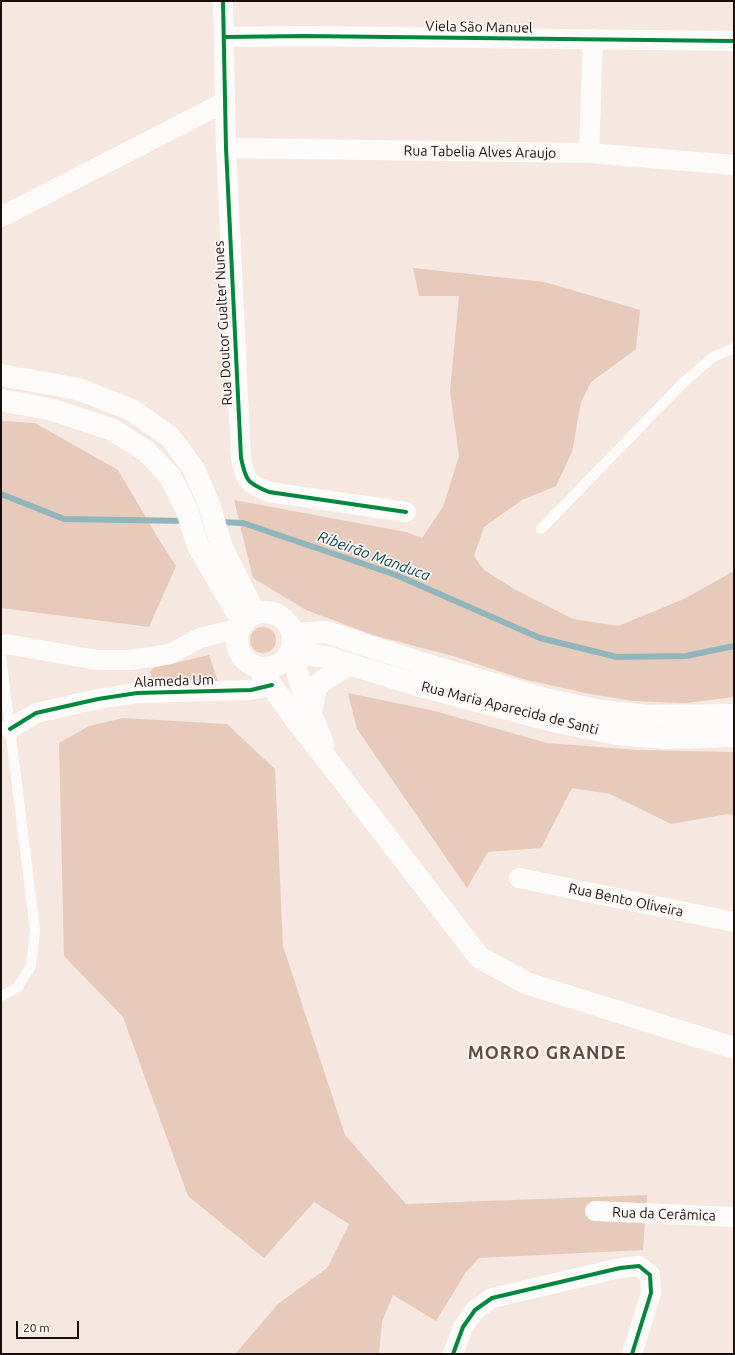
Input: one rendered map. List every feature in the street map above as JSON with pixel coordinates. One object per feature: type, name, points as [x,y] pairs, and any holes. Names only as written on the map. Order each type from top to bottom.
[{"type":"main road","points":[[1,375],[78,389],[132,410],[170,437],[194,469],[210,507],[246,622]]},
{"type":"main road","points":[[1,400],[53,410],[113,430],[146,451],[170,476],[186,508],[198,546],[246,622]]},
{"type":"main road","points":[[329,762],[311,712],[287,623],[278,616],[267,612],[246,622],[237,640],[240,653],[248,663],[266,676],[299,724],[479,957],[526,983],[734,1048]]},
{"type":"main road","name":"Rua Maria Aparecida de Santi","points":[[292,643],[326,632],[424,664],[549,700],[601,711],[648,716],[734,715]]},
{"type":"main road","points":[[266,676],[272,668],[278,666],[288,658],[292,643]]},
{"type":"main road","name":"Rua Maria Aparecida de Santi","points":[[292,643],[326,657],[417,685],[561,724],[617,734],[665,738],[734,736]]},
{"type":"main road","points":[[311,712],[316,687],[325,678],[350,664]]},
{"type":"street","name":"Rua Doutor Gualter Nunes","points":[[223,1],[226,148],[241,458],[244,474],[252,485],[269,492],[406,512]]},
{"type":"street","name":"Viela São Manuel","points":[[224,37],[304,36],[734,41]]},
{"type":"street","points":[[589,153],[593,39]]},
{"type":"street","points":[[1,217],[225,102]]},
{"type":"street","name":"Rua Tabelia Alves Araujo","points":[[226,148],[589,153],[734,165]]},
{"type":"street","name":"Alameda Um","points":[[4,650],[97,660],[130,660],[170,654],[200,638],[246,622]]},
{"type":"street","name":"Alameda Um","points":[[10,729],[36,713],[98,699],[137,693],[251,690],[266,676]]},
{"type":"street","name":"Rua Bento Oliveira","points":[[519,878],[734,922]]},
{"type":"street","name":"Rua da Cerâmica","points":[[595,1211],[734,1217]]},
{"type":"street","points":[[453,1354],[463,1326],[474,1310],[492,1298],[620,1268],[639,1266],[650,1275],[651,1293],[632,1354]]},
{"type":"lane","points":[[541,529],[684,382],[713,358],[734,348]]},
{"type":"lane","points":[[1,996],[17,988],[31,966],[35,930],[10,729],[4,650]]},
{"type":"shaded area","points":[[413,268],[545,282],[640,310],[636,349],[591,382],[581,402],[572,452],[556,486],[522,500],[484,527],[474,556],[484,570],[516,590],[573,619],[618,626],[684,599],[734,571],[734,697],[686,703],[632,701],[585,693],[523,679],[456,657],[373,635],[306,610],[253,578],[234,500],[406,532],[422,538],[443,507],[459,456],[450,391],[459,296],[419,296]]},
{"type":"shaded area","points":[[1,421],[35,423],[118,470],[176,566],[149,627],[1,608]]},
{"type":"shaded area","points":[[263,627],[272,631],[276,640],[272,649],[263,653],[254,649],[250,640],[254,631]]},
{"type":"shaded area","points":[[209,655],[218,681],[152,679],[150,672],[153,668]]},
{"type":"shaded area","points":[[348,693],[435,711],[547,743],[638,750],[734,752],[734,815],[728,814],[671,824],[610,794],[572,788],[541,848],[488,852],[467,888],[357,729]]},
{"type":"shaded area","points":[[123,718],[227,724],[275,769],[283,946],[345,1135],[406,1204],[647,1195],[643,1250],[479,1258],[466,1272],[436,1321],[393,1295],[382,1322],[379,1354],[235,1354],[278,1304],[327,1268],[349,1224],[314,1202],[264,1258],[188,1196],[123,1017],[64,956],[59,743],[89,726]]},
{"type":"waterway","name":"Ribeirão Manduca","points":[[1,494],[64,519],[186,521]]},
{"type":"waterway","name":"Ribeirão Manduca","points":[[219,522],[243,523],[396,575],[540,638],[617,657],[686,656],[734,646]]},
{"type":"cycle path","points":[[223,1],[226,148],[241,458],[244,472],[252,483],[269,492],[406,512]]},
{"type":"cycle path","points":[[224,37],[304,36],[734,41]]},
{"type":"cycle path","points":[[10,729],[36,713],[98,699],[137,693],[251,690],[272,685]]},
{"type":"cycle path","points":[[453,1354],[463,1327],[475,1310],[492,1298],[620,1268],[639,1266],[650,1275],[651,1293],[632,1354]]},
{"type":"district","name":"MORRO GRANDE","points":[[547,1053]]}]
